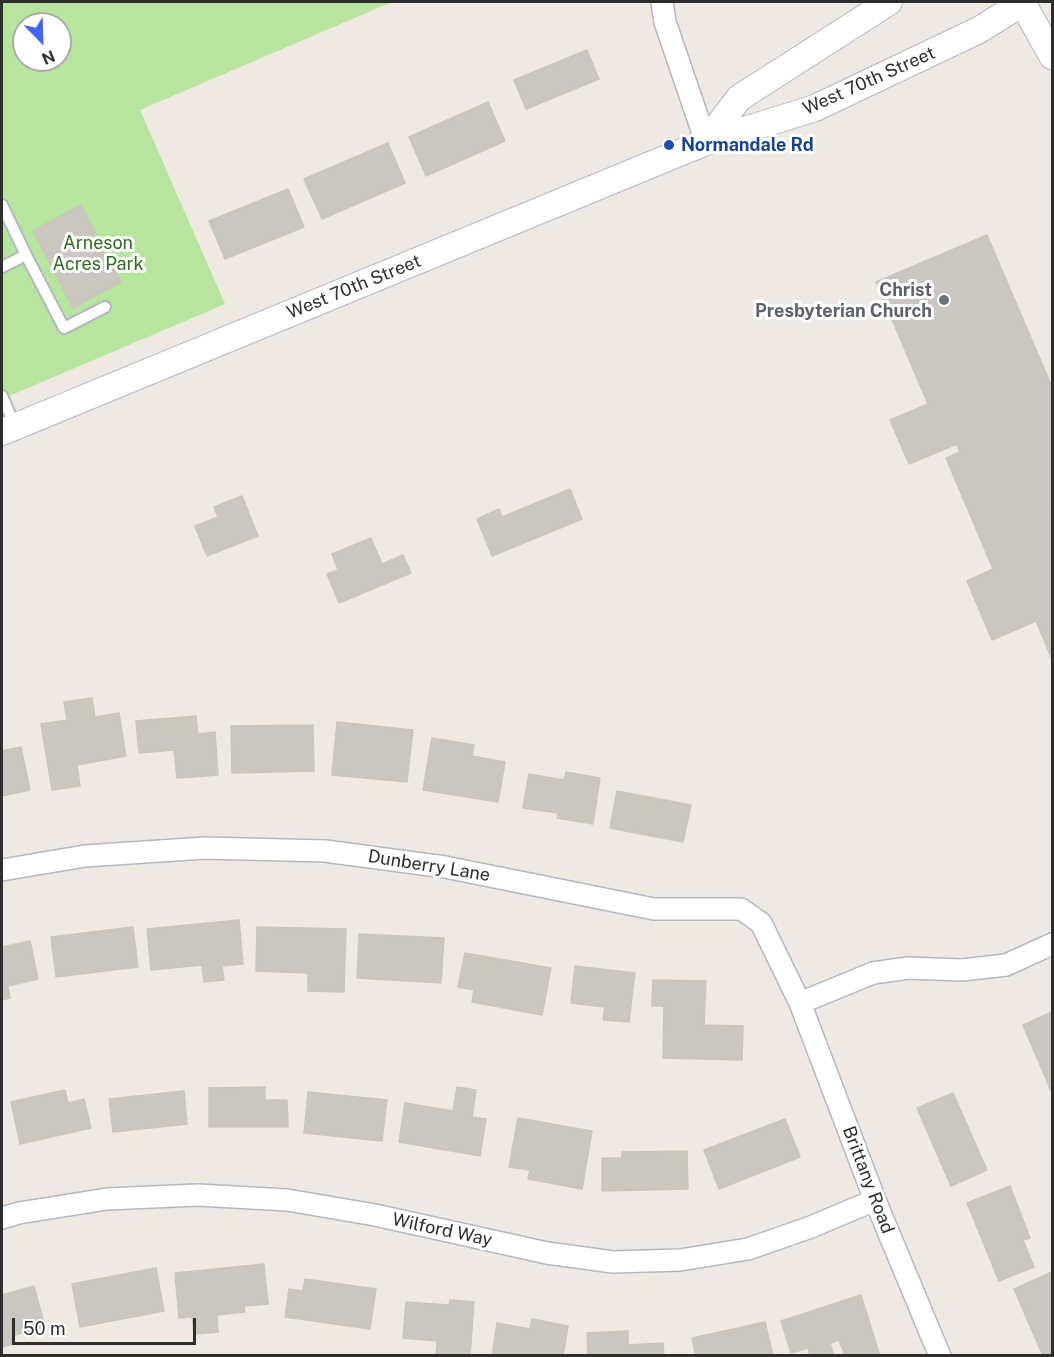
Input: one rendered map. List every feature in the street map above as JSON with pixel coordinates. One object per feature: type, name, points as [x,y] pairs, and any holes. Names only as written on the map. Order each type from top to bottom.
[{"type":"street","points":[[662,2],[665,22],[706,142]]},
{"type":"street","points":[[706,142],[739,98],[889,2]]},
{"type":"street","points":[[1023,2],[1053,56]]},
{"type":"street","name":"West 70th Street","points":[[8,429],[706,142],[815,108],[979,30],[1023,2]]},
{"type":"street","name":"Dunberry Lane","points":[[2,870],[85,856],[205,848],[325,851],[446,867],[654,909],[741,909],[761,923],[800,1003]]},
{"type":"street","points":[[800,1003],[873,973],[908,969],[962,969],[1006,965],[1053,944]]},
{"type":"street","name":"Brittany Road","points":[[800,1003],[875,1200],[940,1356]]},
{"type":"street","name":"Wilford Way","points":[[2,1218],[19,1213],[107,1199],[198,1195],[287,1200],[375,1215],[547,1253],[613,1262],[669,1261],[748,1249],[811,1227],[875,1200]]},
{"type":"lane","points":[[2,205],[64,328],[105,307]]},
{"type":"lane","points":[[2,267],[26,255]]},
{"type":"lane","points":[[2,396],[8,429]]},
{"type":"green space","name":"Arneson Acres Park","points":[[2,2],[392,2],[140,110],[225,304],[2,399]]},
{"type":"building","points":[[587,50],[599,79],[526,109],[514,80]]},
{"type":"building","points":[[488,102],[505,141],[426,176],[409,137]]},
{"type":"building","points":[[388,143],[405,183],[322,219],[304,179]]},
{"type":"building","points":[[288,189],[304,227],[225,259],[209,221]]},
{"type":"building","points":[[81,205],[121,282],[73,308],[33,231]]},
{"type":"building","points":[[987,235],[1052,387],[1051,657],[1036,621],[992,640],[967,581],[993,569],[946,458],[960,452],[957,444],[909,464],[890,420],[928,404],[876,282]]},
{"type":"building","points":[[570,489],[582,519],[492,556],[477,519],[499,509],[502,517]]},
{"type":"building","points":[[242,496],[258,536],[207,556],[195,526],[218,517],[214,507]]},
{"type":"building","points":[[371,538],[382,564],[403,555],[411,573],[339,603],[327,574],[338,570],[332,554]]},
{"type":"building","points":[[92,698],[95,717],[119,713],[126,756],[77,765],[80,786],[52,790],[41,724],[67,720],[64,702]]},
{"type":"building","points":[[196,716],[198,734],[215,732],[218,775],[177,778],[174,750],[139,753],[136,721]]},
{"type":"building","points":[[337,722],[413,730],[407,782],[332,775]]},
{"type":"building","points":[[313,725],[314,771],[232,773],[231,726]]},
{"type":"building","points":[[432,738],[474,745],[472,756],[505,762],[498,802],[423,790]]},
{"type":"building","points":[[21,747],[30,790],[2,796],[2,751]]},
{"type":"building","points":[[566,772],[600,778],[593,824],[557,818],[558,813],[523,808],[529,774],[564,780]]},
{"type":"building","points":[[617,791],[691,805],[683,842],[610,828]]},
{"type":"building","points":[[239,920],[243,964],[222,966],[224,980],[204,982],[202,965],[151,970],[147,929]]},
{"type":"building","points":[[133,927],[138,967],[56,977],[51,937]]},
{"type":"building","points":[[257,927],[346,929],[344,992],[308,991],[308,973],[256,971]]},
{"type":"building","points":[[359,934],[444,938],[441,983],[357,978]]},
{"type":"building","points":[[30,941],[38,979],[8,986],[10,998],[2,1000],[2,947]]},
{"type":"building","points":[[465,953],[551,968],[542,1015],[472,1002],[474,990],[458,987]]},
{"type":"building","points":[[575,966],[635,973],[629,1022],[603,1020],[605,1007],[571,1003]]},
{"type":"building","points":[[653,980],[706,981],[704,1025],[743,1026],[742,1060],[663,1058],[664,1006],[652,1006]]},
{"type":"building","points":[[1052,1012],[1052,1093],[1023,1025]]},
{"type":"building","points":[[265,1087],[265,1100],[287,1100],[288,1127],[209,1127],[209,1088]]},
{"type":"building","points":[[457,1087],[476,1090],[472,1117],[486,1119],[480,1156],[399,1142],[405,1103],[453,1111]]},
{"type":"building","points":[[65,1090],[68,1103],[84,1099],[91,1128],[20,1144],[11,1102]]},
{"type":"building","points":[[184,1091],[187,1124],[113,1132],[109,1099]]},
{"type":"building","points":[[308,1092],[387,1100],[382,1141],[304,1133]]},
{"type":"building","points":[[953,1093],[987,1170],[951,1186],[917,1108]]},
{"type":"building","points":[[518,1118],[592,1131],[582,1189],[528,1179],[530,1170],[509,1167]]},
{"type":"building","points":[[785,1119],[800,1157],[719,1189],[704,1150]]},
{"type":"building","points":[[687,1151],[688,1189],[602,1191],[602,1158],[622,1158],[622,1152]]},
{"type":"building","points":[[1010,1186],[1030,1238],[1023,1240],[1034,1267],[999,1281],[967,1203]]},
{"type":"building","points":[[264,1264],[268,1304],[244,1306],[245,1312],[217,1315],[218,1332],[194,1334],[192,1317],[179,1318],[175,1273]]},
{"type":"building","points":[[156,1268],[164,1311],[80,1327],[72,1284]]},
{"type":"building","points":[[1052,1272],[1052,1356],[1043,1356],[1014,1289]]},
{"type":"building","points":[[305,1279],[376,1289],[370,1329],[285,1317],[289,1289],[303,1291]]},
{"type":"building","points":[[34,1286],[45,1327],[11,1336],[13,1344],[2,1347],[2,1295]]},
{"type":"building","points":[[861,1295],[880,1356],[845,1356],[839,1340],[830,1343],[834,1356],[810,1356],[808,1348],[791,1353],[781,1321]]},
{"type":"building","points":[[450,1300],[474,1302],[470,1356],[436,1356],[437,1341],[403,1338],[406,1302],[449,1305]]},
{"type":"building","points":[[532,1319],[568,1326],[563,1356],[492,1356],[497,1323],[530,1329]]},
{"type":"building","points":[[765,1322],[773,1356],[696,1356],[692,1338]]},
{"type":"building","points":[[628,1331],[628,1345],[663,1343],[664,1356],[588,1356],[587,1333]]},
{"type":"place","name":"Normandale Rd","points":[[669,145]]},
{"type":"place","name":"Christ Presbyterian Church","points":[[944,300]]}]
